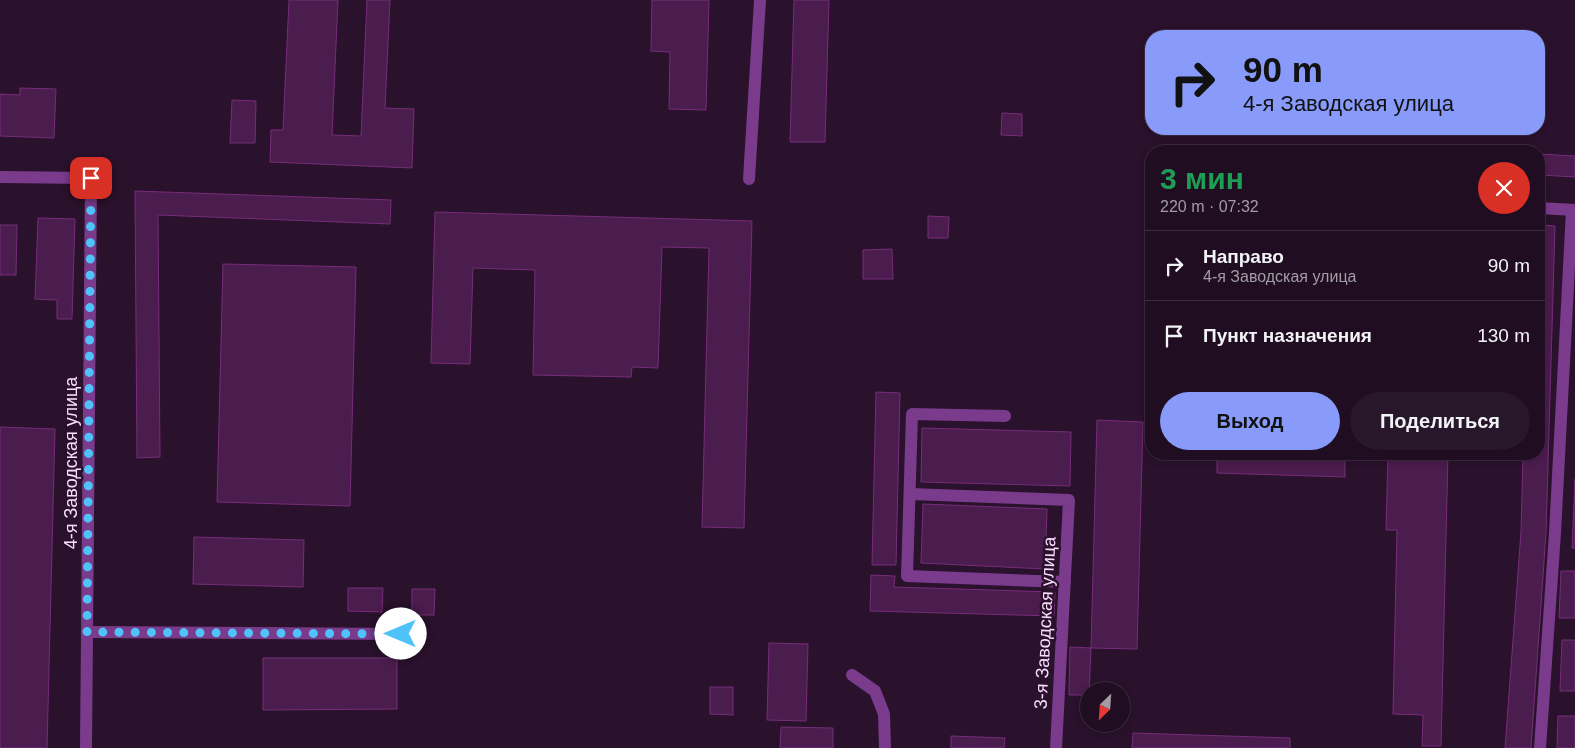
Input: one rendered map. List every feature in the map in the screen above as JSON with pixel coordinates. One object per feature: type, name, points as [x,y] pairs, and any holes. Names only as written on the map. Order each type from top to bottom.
[{"type":"street","points":[[749,179],[760,0]]},
{"type":"street","name":"4-я Заводская улица","points":[[0,177],[91,178],[86,748]]},
{"type":"street","points":[[1540,748],[1555,533],[1573,210],[1545,208]]},
{"type":"street","points":[[1005,416],[912,414],[907,576],[1065,582]]},
{"type":"street","name":"3-я Заводская улица","points":[[910,494],[1069,500],[1056,748]]},
{"type":"street","points":[[87,632],[401,634]]},
{"type":"street","points":[[852,675],[875,691],[884,714],[885,748]]},
{"type":"building","points":[[289,0],[338,0],[332,135],[361,136],[367,0],[390,0],[385,108],[414,109],[412,168],[270,162],[271,130],[283,130]]},
{"type":"building","points":[[652,0],[709,0],[706,110],[669,109],[670,52],[651,51]]},
{"type":"building","points":[[794,0],[829,0],[825,142],[790,142]]},
{"type":"building","points":[[20,88],[56,89],[54,138],[0,136],[0,94],[20,95]]},
{"type":"building","points":[[232,100],[256,101],[255,143],[230,143]]},
{"type":"building","points":[[1002,113],[1022,114],[1022,136],[1001,135]]},
{"type":"building","points":[[1545,154],[1575,156],[1575,177],[1545,175]]},
{"type":"building","points":[[135,191],[391,200],[390,224],[158,215],[160,457],[137,458]]},
{"type":"building","points":[[435,212],[752,221],[744,528],[702,527],[709,248],[662,247],[658,368],[632,367],[631,377],[533,375],[535,270],[473,268],[470,364],[431,363]]},
{"type":"building","points":[[928,216],[949,217],[948,238],[928,238]]},
{"type":"building","points":[[38,218],[75,219],[72,319],[57,319],[57,300],[35,299]]},
{"type":"building","points":[[0,225],[17,225],[16,275],[0,275]]},
{"type":"building","points":[[1545,225],[1555,226],[1546,533],[1531,748],[1505,748],[1521,532],[1523,460],[1545,460]]},
{"type":"building","points":[[892,249],[893,279],[863,279],[863,250]]},
{"type":"building","points":[[223,264],[356,267],[350,506],[217,502]]},
{"type":"building","points":[[876,392],[900,393],[896,565],[872,565]]},
{"type":"building","points":[[1097,420],[1143,422],[1137,649],[1091,648]]},
{"type":"building","points":[[0,427],[55,429],[47,748],[0,748]]},
{"type":"building","points":[[922,428],[1071,432],[1070,486],[921,482]]},
{"type":"building","points":[[1217,460],[1345,460],[1345,477],[1217,473]]},
{"type":"building","points":[[1388,460],[1448,460],[1441,746],[1422,746],[1423,715],[1393,714],[1397,530],[1386,530]]},
{"type":"building","points":[[1575,479],[1575,548],[1572,548]]},
{"type":"building","points":[[923,504],[1047,509],[1045,569],[921,563]]},
{"type":"building","points":[[194,537],[304,540],[303,587],[193,584]]},
{"type":"building","points":[[1561,571],[1575,571],[1575,618],[1559,618]]},
{"type":"building","points":[[871,575],[895,576],[894,587],[1055,592],[1054,616],[870,611]]},
{"type":"building","points":[[348,588],[383,588],[382,612],[348,611]]},
{"type":"building","points":[[412,589],[435,589],[434,615],[412,615]]},
{"type":"building","points":[[1562,640],[1575,640],[1575,691],[1560,691]]},
{"type":"building","points":[[769,643],[808,644],[806,721],[767,720]]},
{"type":"building","points":[[1070,647],[1091,648],[1090,682],[1080,682],[1080,695],[1069,695]]},
{"type":"building","points":[[263,658],[397,658],[397,709],[263,710]]},
{"type":"building","points":[[710,687],[733,687],[733,715],[710,714]]},
{"type":"building","points":[[1558,716],[1575,716],[1575,748],[1557,748]]},
{"type":"building","points":[[781,727],[833,728],[833,748],[780,748]]},
{"type":"building","points":[[1133,733],[1290,738],[1290,748],[1132,748]]},
{"type":"building","points":[[951,736],[1005,738],[1004,748],[951,748]]},
{"type":"route","points":[[91,178],[87,632],[401,634]]}]
